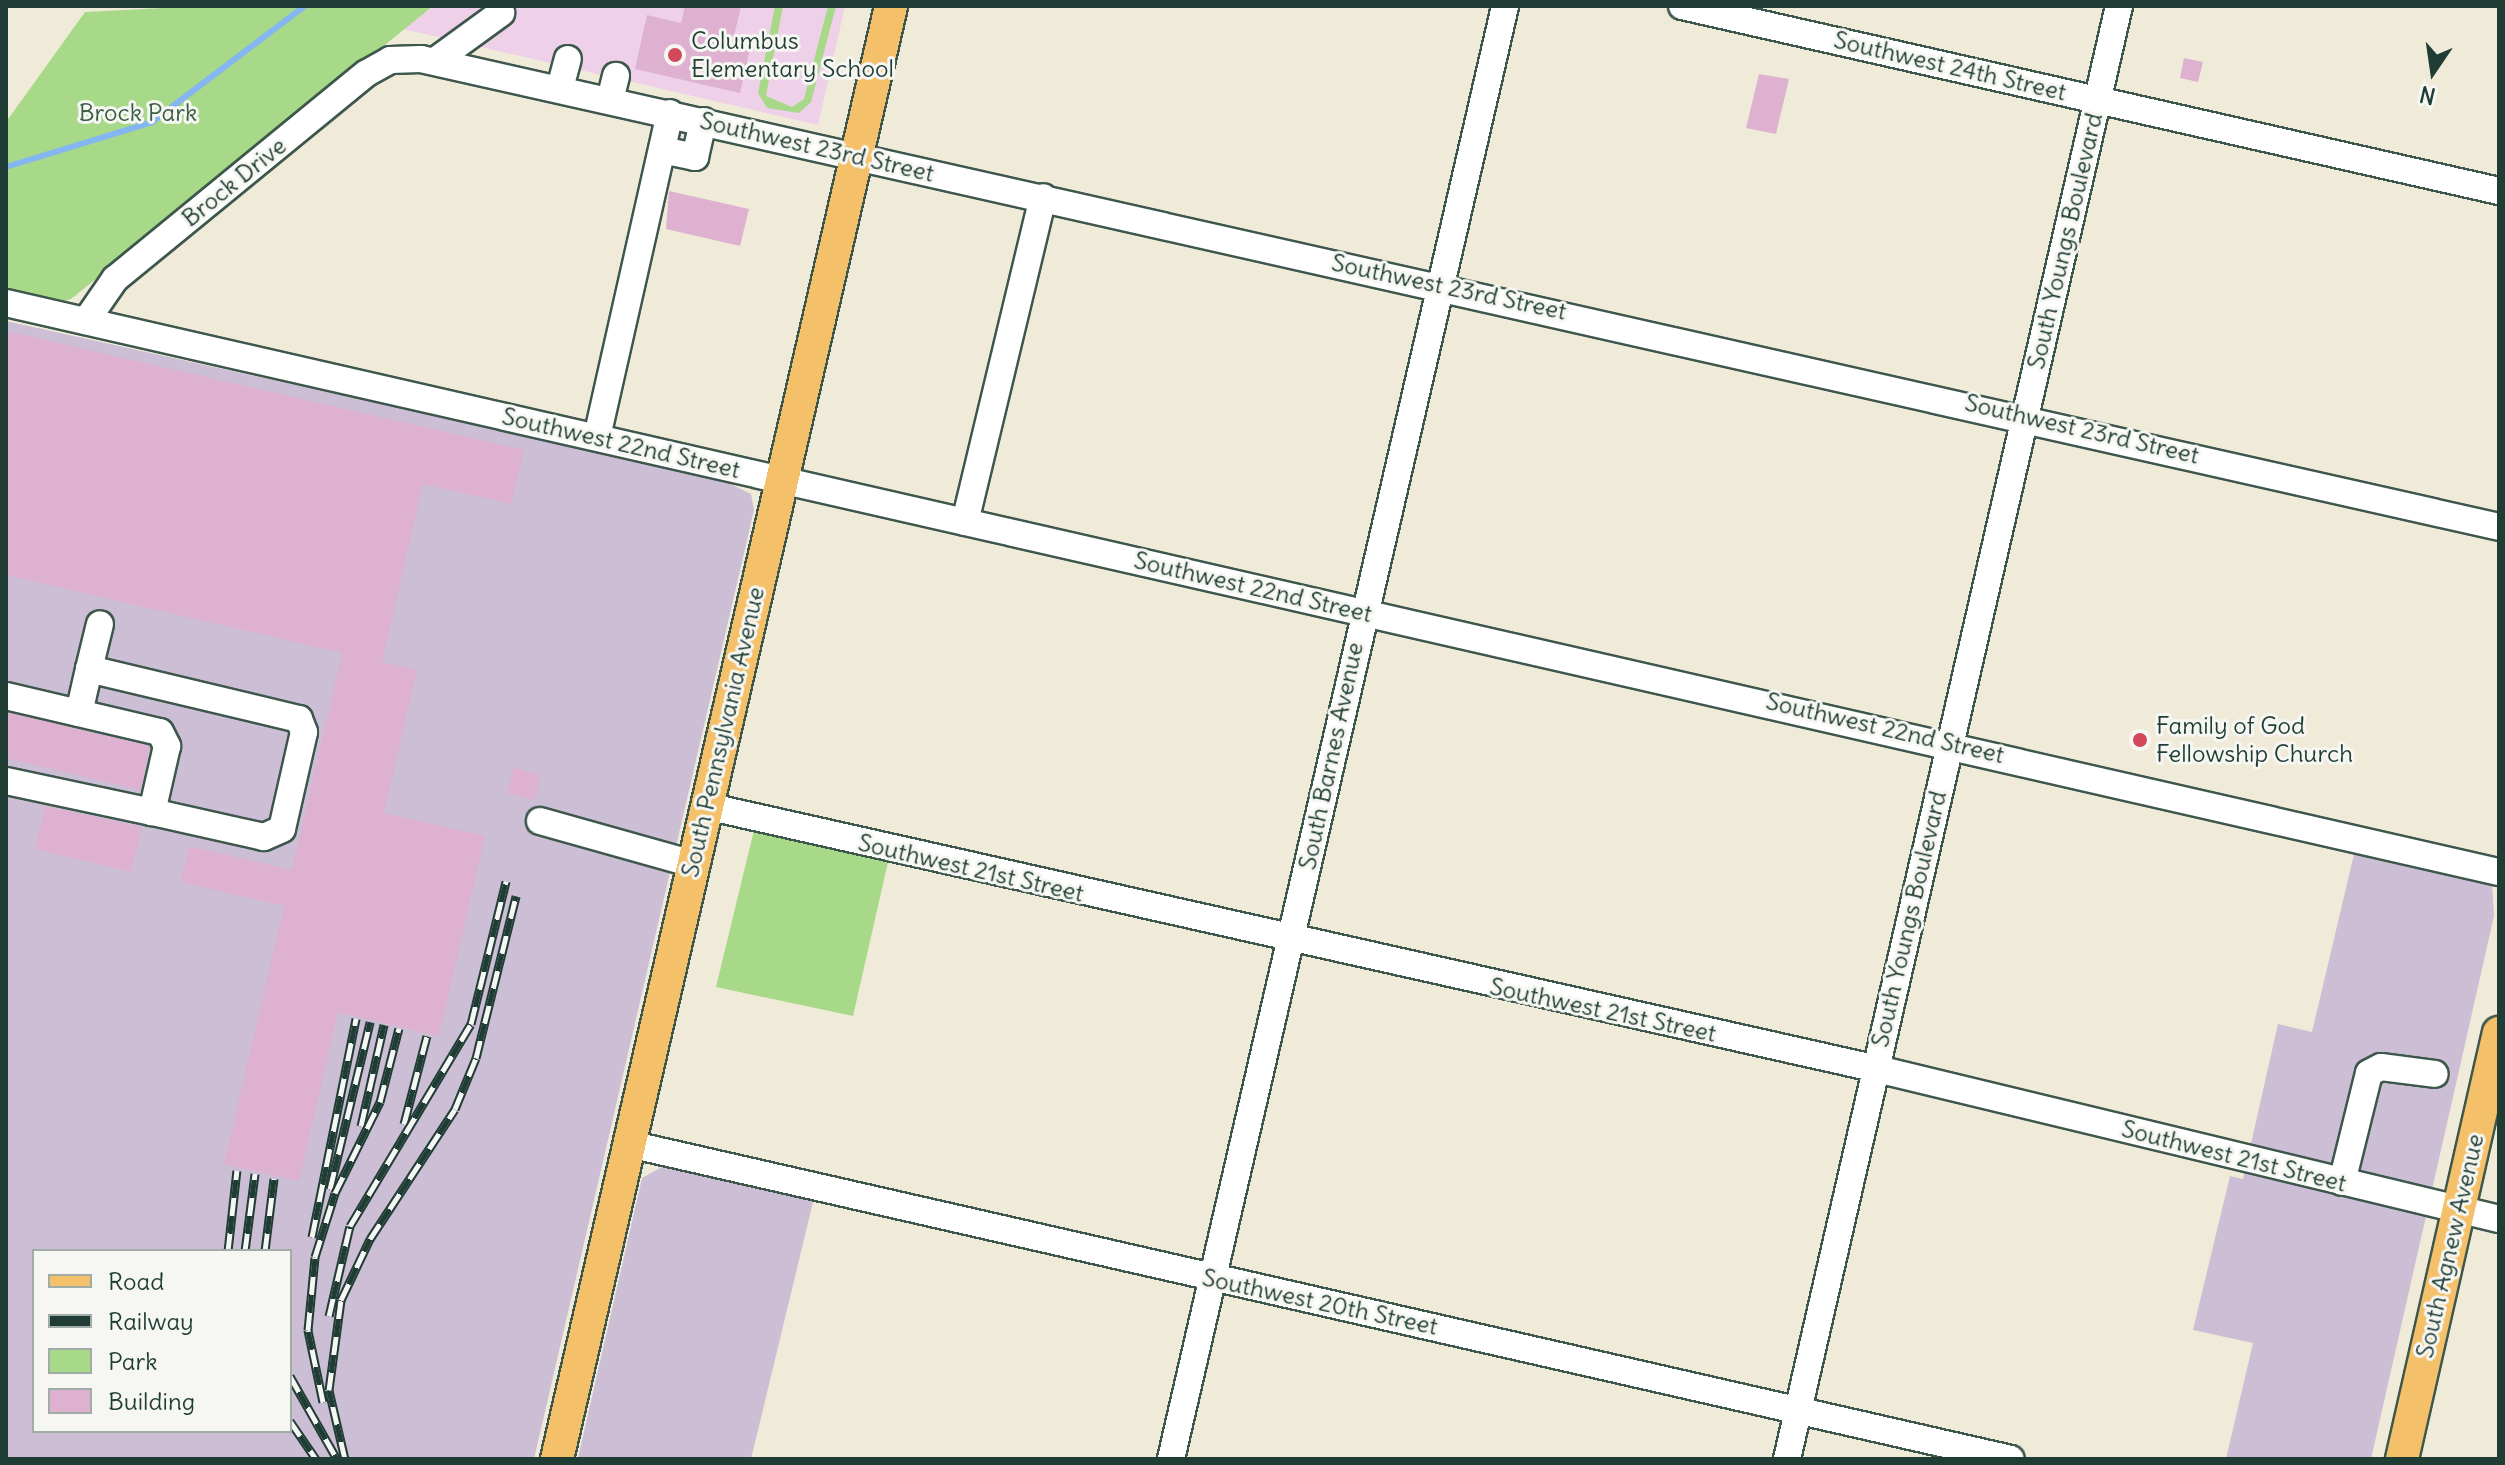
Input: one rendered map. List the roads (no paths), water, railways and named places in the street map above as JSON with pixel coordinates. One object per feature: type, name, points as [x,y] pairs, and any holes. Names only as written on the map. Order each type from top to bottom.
[{"type":"main road","name":"South Pennsylvania Avenue","points":[[557,1459],[891,6]]},
{"type":"main road","name":"South Agnew Avenue","points":[[2402,1459],[2499,1033]]},
{"type":"street","name":"South Barnes Avenue","points":[[1171,1459],[1291,942],[1363,612],[1505,6]]},
{"type":"street","name":"Southwest 24th Street","points":[[1682,6],[2499,191]]},
{"type":"street","name":"South Youngs Boulevard","points":[[1787,1459],[1873,1068],[1951,742],[2119,6]]},
{"type":"street","points":[[435,61],[501,13]]},
{"type":"street","name":"Southwest 23rd Street","points":[[398,58],[435,61],[560,88],[613,88],[670,113],[855,157],[2024,415],[2499,527]]},
{"type":"street","name":"Brock Drive","points":[[86,321],[121,274],[367,73],[398,58]]},
{"type":"street","points":[[560,88],[568,59]]},
{"type":"street","points":[[597,437],[613,385],[612,344],[670,113]]},
{"type":"street","points":[[662,150],[695,157],[703,121]]},
{"type":"street","points":[[965,522],[1043,197]]},
{"type":"street","name":"Southwest 22nd Street","points":[[6,303],[1363,612],[1951,742],[2499,872]]},
{"type":"street","points":[[79,713],[100,624]]},
{"type":"street","points":[[6,781],[264,837],[282,829],[304,732],[299,719],[89,669]]},
{"type":"street","points":[[6,696],[160,732],[167,746],[152,812]]},
{"type":"street","name":"Southwest 21st Street","points":[[706,806],[1291,942],[1873,1068],[2499,1219]]},
{"type":"street","points":[[540,821],[693,864]]},
{"type":"street","points":[[2342,1182],[2369,1073],[2381,1067],[2435,1074]]},
{"type":"street","name":"Southwest 20th Street","points":[[629,1144],[1212,1279],[1799,1408],[2011,1459]]},
{"type":"waterway","points":[[6,167],[152,122],[305,6]]},
{"type":"railway","points":[[329,1316],[350,1226],[471,1024],[506,881]]},
{"type":"railway","points":[[345,1459],[329,1390],[341,1300],[370,1239],[455,1109],[476,1058],[516,896]]},
{"type":"railway","points":[[312,1237],[356,1018]]},
{"type":"railway","points":[[330,1189],[370,1022]]},
{"type":"railway","points":[[361,1126],[384,1025]]},
{"type":"railway","points":[[323,1402],[308,1330],[315,1257],[335,1193],[380,1102],[399,1028]]},
{"type":"railway","points":[[404,1124],[427,1036]]},
{"type":"railway","points":[[228,1249],[237,1170]]},
{"type":"railway","points":[[245,1249],[255,1174]]},
{"type":"railway","points":[[265,1249],[274,1179]]},
{"type":"railway","points":[[292,1380],[337,1459]]},
{"type":"railway","points":[[292,1424],[316,1459]]},
{"type":"place","name":"Columbus Elementary School","points":[[675,55]]},
{"type":"place","name":"Family of God Fellowship Church","points":[[2140,740]]},
{"type":"park label","name":"Brock Park","points":[[138,113]]}]
